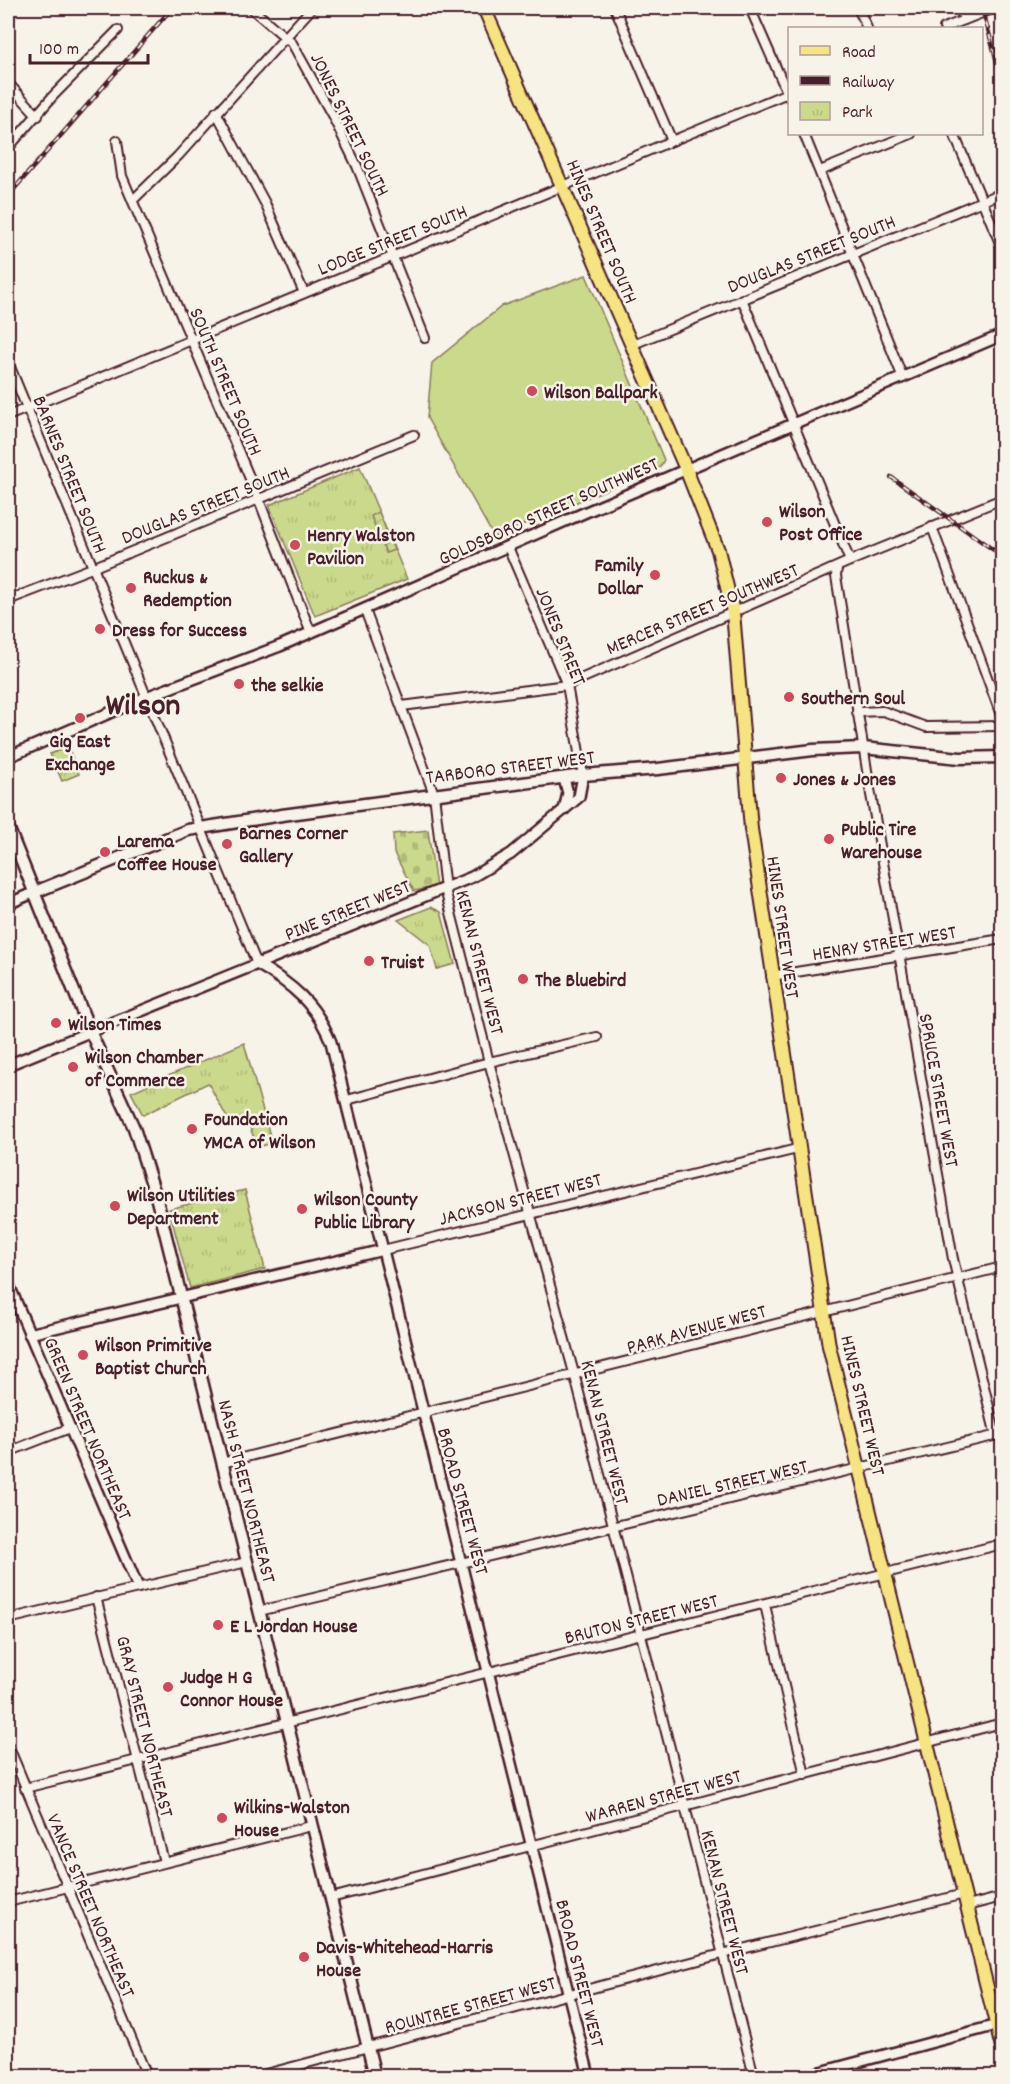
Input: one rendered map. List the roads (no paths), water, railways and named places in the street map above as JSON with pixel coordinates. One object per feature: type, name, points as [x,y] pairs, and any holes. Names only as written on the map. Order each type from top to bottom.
[{"type":"main road","name":"HINES STREET SOUTH","points":[[484,8],[686,469],[718,550],[733,612]]},
{"type":"main road","name":"HINES STREET WEST","points":[[733,612],[751,830],[823,1312],[858,1469],[965,1900],[1000,2025],[1002,2048]]},
{"type":"main road","name":"TARBORO STREET WEST","points":[[35,892],[188,830],[434,794],[813,750],[863,748],[960,758],[1002,757]]},
{"type":"main road","name":"NASH STREET NORTHEAST","points":[[8,827],[90,1031],[144,1156],[375,2076]]},
{"type":"street","name":"JONES STREET SOUTH","points":[[251,8],[285,37],[298,52],[333,114],[357,166],[424,338]]},
{"type":"street","points":[[133,200],[178,156],[312,8]]},
{"type":"street","points":[[615,8],[672,141]]},
{"type":"street","points":[[750,8],[788,92]]},
{"type":"street","points":[[858,8],[867,27]]},
{"type":"street","points":[[960,8],[964,20]]},
{"type":"street","points":[[946,27],[995,8]]},
{"type":"street","points":[[8,148],[118,30]]},
{"type":"street","points":[[8,83],[38,116]]},
{"type":"street","name":"LODGE STREET SOUTH","points":[[8,416],[788,94]]},
{"type":"street","points":[[216,112],[265,203],[304,293]]},
{"type":"street","points":[[804,135],[903,378]]},
{"type":"street","points":[[820,171],[909,135]]},
{"type":"street","points":[[954,135],[1002,248]]},
{"type":"street","name":"SOUTH STREET SOUTH","points":[[117,141],[122,176],[259,500],[311,633]]},
{"type":"street","name":"DOUGLAS STREET SOUTH","points":[[631,345],[1002,193]]},
{"type":"street","points":[[742,299],[850,561]]},
{"type":"street","name":"GOLDSBORO STREET SOUTHWEST","points":[[8,757],[146,698],[311,633],[686,469],[1002,335]]},
{"type":"street","name":"BARNES STREET SOUTH","points":[[8,362],[257,964]]},
{"type":"street","name":"DOUGLAS STREET SOUTH","points":[[8,600],[92,568],[414,435]]},
{"type":"street","name":"MERCER STREET SOUTHWEST","points":[[402,706],[567,685],[850,561],[1002,499]]},
{"type":"street","points":[[932,527],[1002,718]]},
{"type":"street","name":"JONES STREET","points":[[508,547],[567,685],[583,775]]},
{"type":"street","name":"SPRUCE STREET WEST","points":[[837,568],[836,576],[863,748],[953,1259],[999,1435]]},
{"type":"street","name":"KENAN STREET WEST","points":[[364,610],[434,794],[446,889],[489,1062],[575,1377],[754,2076]]},
{"type":"street","points":[[857,712],[884,711],[926,727],[1002,726]]},
{"type":"street","name":"PINE STREET WEST","points":[[8,1065],[446,889],[494,866],[579,797],[583,786],[583,775]]},
{"type":"street","points":[[564,779],[568,793],[564,810]]},
{"type":"street","points":[[8,904],[35,892]]},
{"type":"street","name":"HENRY STREET WEST","points":[[771,976],[1002,939]]},
{"type":"street","name":"BROAD STREET WEST","points":[[257,964],[296,988],[320,1017],[331,1042],[588,2076]]},
{"type":"street","points":[[347,1100],[489,1062],[597,1037]]},
{"type":"street","name":"JACKSON STREET WEST","points":[[29,1334],[797,1149]]},
{"type":"street","name":"PARK AVENUE WEST","points":[[222,1463],[575,1377],[1002,1268]]},
{"type":"street","name":"GREEN STREET NORTHEAST","points":[[8,1283],[138,1587]]},
{"type":"street","points":[[8,1452],[70,1428]]},
{"type":"street","name":"DANIEL STREET WEST","points":[[259,1611],[999,1435]]},
{"type":"street","name":"BRUTON STREET WEST","points":[[25,1788],[1002,1544]]},
{"type":"street","points":[[8,1619],[247,1562]]},
{"type":"street","name":"GRAY STREET NORTHEAST","points":[[96,1598],[164,1862]]},
{"type":"street","points":[[765,1605],[805,1775]]},
{"type":"street","name":"WARREN STREET WEST","points":[[331,1898],[1002,1723]]},
{"type":"street","name":"VANCE STREET NORTHEAST","points":[[8,1745],[147,2076]]},
{"type":"street","points":[[8,1902],[311,1826]]},
{"type":"street","name":"ROUNTREE STREET WEST","points":[[258,2076],[722,1954],[965,1900],[1002,1897]]},
{"type":"street","points":[[806,2076],[1000,2025]]},
{"type":"railway","points":[[8,196],[172,8]]},
{"type":"railway","points":[[982,8],[1002,80]]},
{"type":"railway","points":[[891,477],[1002,556]]},
{"type":"place","name":"Wilson Ballpark","points":[[532,391]]},
{"type":"place","name":"Wilson Post Office","points":[[767,522]]},
{"type":"place","name":"Henry Walston Pavilion","points":[[295,545]]},
{"type":"place","name":"Family Dollar","points":[[655,575]]},
{"type":"place","name":"Ruckus & Redemption","points":[[131,588]]},
{"type":"place","name":"Dress for Success","points":[[100,629]]},
{"type":"place","name":"the selkie","points":[[239,684]]},
{"type":"place","name":"Southern Soul","points":[[789,697]]},
{"type":"place","name":"Gig East Exchange","points":[[80,718]]},
{"type":"place","name":"Jones & Jones","points":[[781,778]]},
{"type":"place","name":"Public Tire Warehouse","points":[[829,839]]},
{"type":"place","name":"Barnes Corner Gallery","points":[[227,844]]},
{"type":"place","name":"Larema Coffee House","points":[[105,852]]},
{"type":"place","name":"Truist","points":[[369,961]]},
{"type":"place","name":"The Bluebird","points":[[523,979]]},
{"type":"place","name":"Wilson Times","points":[[56,1023]]},
{"type":"place","name":"Wilson Chamber of Commerce","points":[[73,1067]]},
{"type":"place","name":"Foundation YMCA of Wilson","points":[[192,1129]]},
{"type":"place","name":"Wilson Utilities Department","points":[[115,1206]]},
{"type":"place","name":"Wilson County Public Library","points":[[302,1209]]},
{"type":"place","name":"Wilson Primitive Baptist Church","points":[[83,1355]]},
{"type":"place","name":"E L Jordan House","points":[[218,1625]]},
{"type":"place","name":"Judge H G Connor House","points":[[168,1687]]},
{"type":"place","name":"Wilkins-Walston House","points":[[222,1818]]},
{"type":"place","name":"Davis-Whitehead-Harris House","points":[[304,1957]]},
{"type":"district","name":"Wilson","points":[[143,703]]}]
